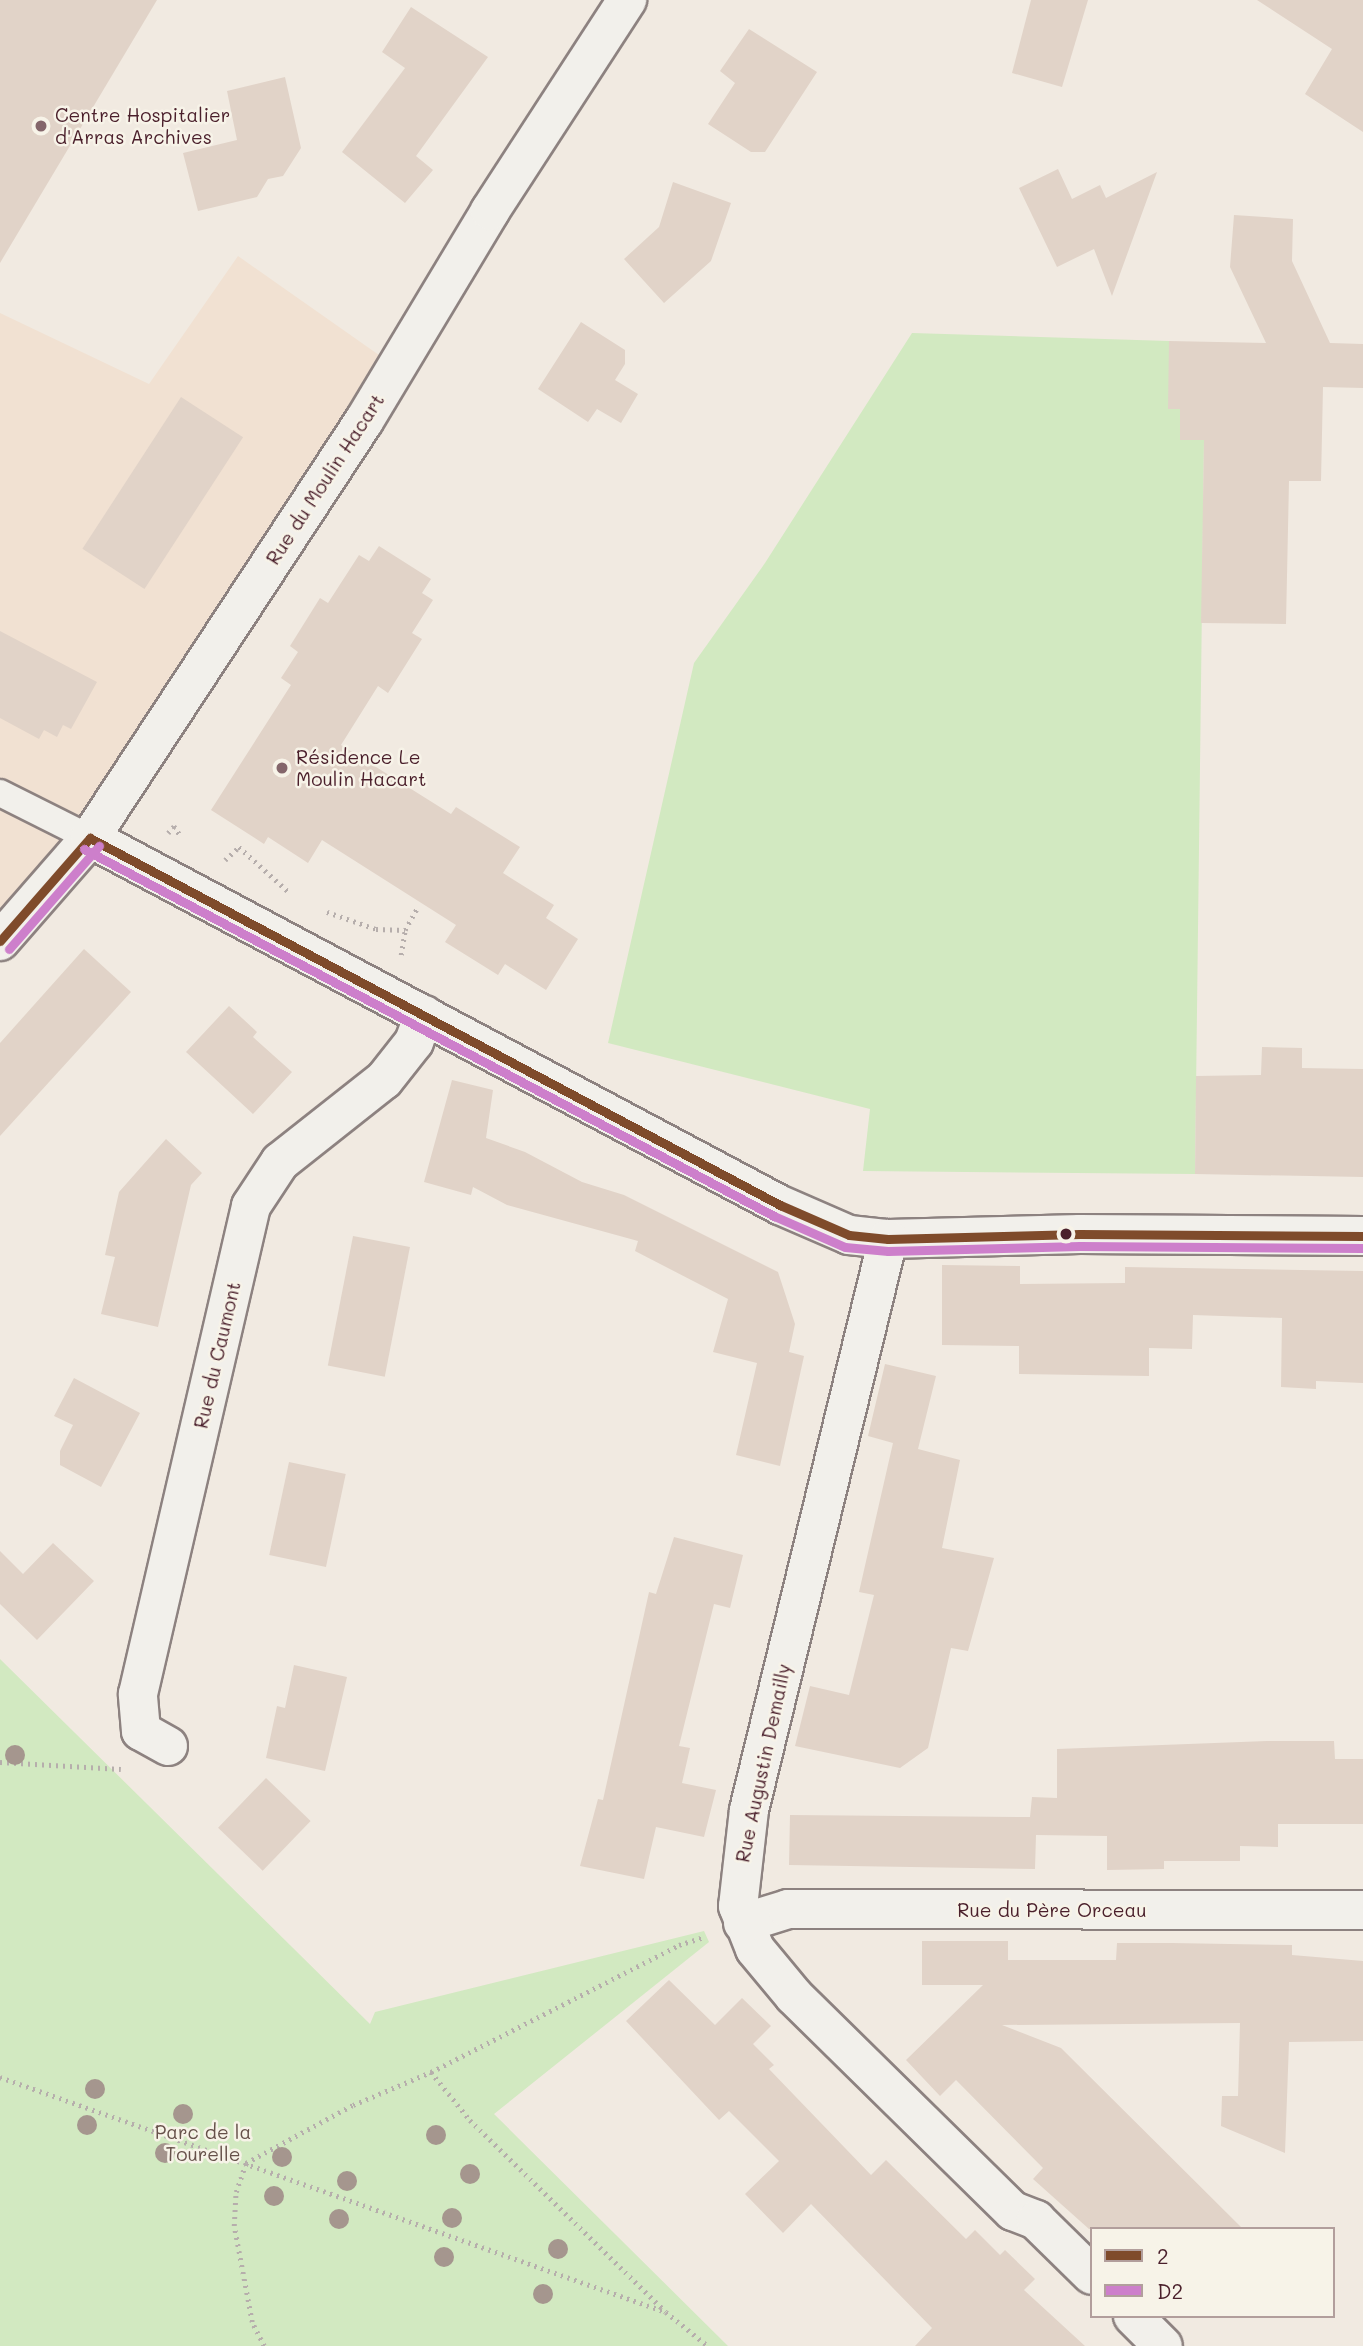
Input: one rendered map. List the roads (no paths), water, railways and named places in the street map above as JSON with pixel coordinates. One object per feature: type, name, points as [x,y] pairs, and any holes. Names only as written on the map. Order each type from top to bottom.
[{"type":"street","name":"Rue du Moulin Hacart","points":[[0,941],[90,838],[364,421],[490,211],[627,0]]},
{"type":"street","points":[[90,838],[780,1205],[849,1235],[888,1239],[1080,1234],[1363,1237]]},
{"type":"street","name":"Rue du Caumont","points":[[168,1745],[141,1731],[138,1694],[251,1206],[280,1162],[384,1080],[414,1042],[424,1015]]},
{"type":"street","name":"Rue Augustin Demailly","points":[[888,1239],[749,1810],[738,1906],[754,1949],[794,1996],[1013,2211],[1036,2220],[1090,2273]]},
{"type":"street","name":"Rue du Père Orceau","points":[[743,1923],[788,1909],[1363,1910]]},
{"type":"street","points":[[1135,2318],[1163,2346]]},
{"type":"lane","points":[[0,793],[90,838]]},
{"type":"place","name":"Centre Hospitalier d'Arras Archives","points":[[41,126]]},
{"type":"place","name":"Résidence Le Moulin Hacart","points":[[282,768]]},
{"type":"park label","name":"Parc de la Tourelle","points":[[203,2143]]}]
